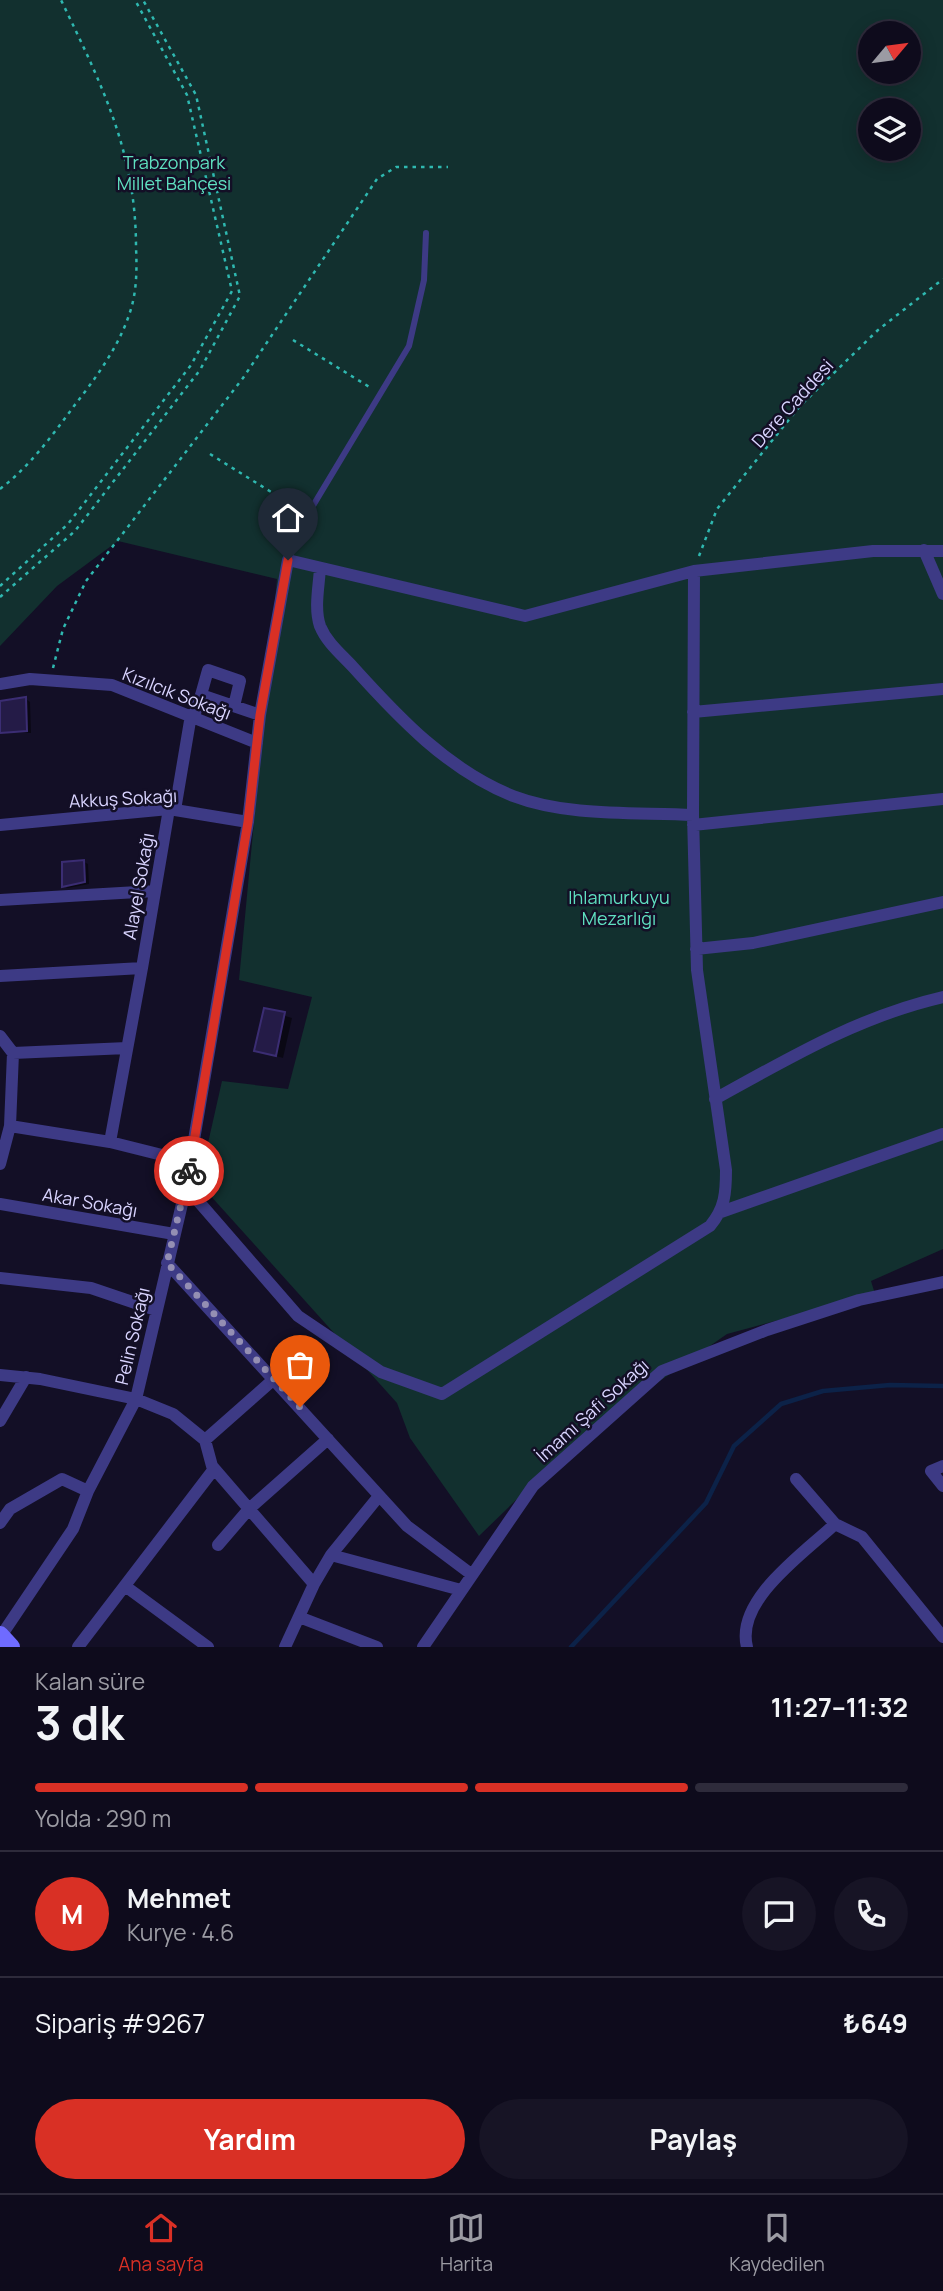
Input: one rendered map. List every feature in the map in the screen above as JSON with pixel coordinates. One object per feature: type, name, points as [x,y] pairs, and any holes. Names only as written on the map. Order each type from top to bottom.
[{"type":"street","points":[[924,550],[943,594]]},
{"type":"street","points":[[288,560],[525,616],[694,571],[873,551],[943,551]]},
{"type":"street","name":"Pelin Sokağı","points":[[0,1375],[26,1377],[136,1399],[186,1187],[248,822],[260,715],[288,560]]},
{"type":"street","points":[[320,568],[317,607],[319,623],[327,640],[394,714],[456,765],[513,796],[562,808],[693,820],[943,799]]},
{"type":"street","points":[[186,1187],[298,1316],[381,1372],[442,1394],[710,1226],[721,1212],[726,1197],[726,1170],[696,949],[693,820],[694,571]]},
{"type":"street","name":"Kızılcık Sokağı","points":[[201,695],[208,670],[240,681],[234,706]]},
{"type":"street","name":"Kızılcık Sokağı","points":[[0,684],[30,679],[112,685],[193,715],[257,743]]},
{"type":"street","points":[[693,712],[943,689]]},
{"type":"street","points":[[201,695],[260,715]]},
{"type":"street","name":"Alayel Sokağı","points":[[110,1142],[155,891],[193,715],[201,695]]},
{"type":"street","name":"Akkuş Sokağı","points":[[0,825],[172,810],[248,822]]},
{"type":"street","points":[[0,900],[155,891]]},
{"type":"street","points":[[696,949],[753,943],[943,902]]},
{"type":"street","points":[[0,976],[142,968]]},
{"type":"street","points":[[715,1100],[831,1035],[892,1011],[943,997]]},
{"type":"street","points":[[0,1036],[13,1052],[10,1126],[0,1164]]},
{"type":"street","points":[[13,1052],[127,1048]]},
{"type":"street","points":[[10,1126],[110,1142],[190,1162]]},
{"type":"street","points":[[721,1212],[943,1134]]},
{"type":"street","name":"Akar Sokağı","points":[[0,1203],[174,1234]]},
{"type":"street","points":[[167,1263],[407,1526],[471,1574]]},
{"type":"street","points":[[0,1279],[91,1288],[156,1310]]},
{"type":"street","name":"İmamı Şafi Sokağı","points":[[424,1647],[533,1486],[662,1371],[767,1330],[859,1300],[943,1282]]},
{"type":"street","points":[[0,1421],[26,1377]]},
{"type":"street","points":[[205,1440],[274,1380]]},
{"type":"street","points":[[4,1639],[73,1529],[88,1491],[136,1399],[173,1414],[205,1440],[214,1469],[314,1584]]},
{"type":"street","points":[[218,1545],[249,1509],[328,1439]]},
{"type":"street","points":[[943,1466],[931,1471],[943,1486]]},
{"type":"street","points":[[78,1647],[214,1469]]},
{"type":"street","points":[[0,1523],[10,1509],[62,1479],[88,1491]]},
{"type":"street","points":[[796,1479],[835,1524],[862,1537],[943,1636]]},
{"type":"street","points":[[285,1647],[314,1584],[331,1555],[379,1496]]},
{"type":"street","points":[[747,1647],[747,1619],[758,1597],[835,1524]]},
{"type":"street","points":[[331,1555],[461,1590]]},
{"type":"street","points":[[125,1586],[208,1647]]},
{"type":"street","points":[[299,1617],[377,1647]]},
{"type":"lane","points":[[288,560],[308,514],[408,346],[424,280],[426,233]]},
{"type":"path","points":[[0,489],[37,456],[89,387],[126,325],[136,290],[135,214],[122,142],[106,92],[61,0]]},
{"type":"path","points":[[0,586],[68,524],[191,365],[232,291],[187,95],[135,0]]},
{"type":"path","points":[[0,597],[75,531],[200,370],[240,296],[196,95],[143,0]]},
{"type":"path","points":[[50,681],[63,629],[86,582],[243,378],[377,178],[396,167],[449,167]]},
{"type":"path","name":"Dere Caddesi","points":[[694,571],[717,509],[800,406],[878,330],[943,279]]},
{"type":"path","points":[[293,340],[380,394]]},
{"type":"path","points":[[210,454],[308,514]]},
{"type":"green space","points":[[0,0],[943,0],[943,1249],[871,1281],[875,1294],[727,1334],[584,1434],[479,1536],[410,1438],[397,1403],[199,1183],[222,1081],[288,1089],[312,997],[239,980],[277,579],[118,541],[57,586],[0,646]]},
{"type":"building","points":[[26,697],[27,731],[0,733],[0,701]]},
{"type":"building","points":[[84,860],[85,882],[62,887],[62,862]]},
{"type":"building","points":[[264,1008],[285,1012],[276,1056],[254,1051]]},
{"type":"waterway","points":[[571,1647],[706,1503],[734,1446],[781,1404],[823,1391],[890,1385],[943,1386]]},
{"type":"way so far","points":[[189,1171],[167,1263],[300,1407]]},
{"type":"route","points":[[189,1171],[248,822],[260,715],[288,560]]},
{"type":"park label","name":"Trabzonpark Millet Bahçesi","points":[[174,172]]},
{"type":"park label","name":"Ihlamurkuyu Mezarlığı","points":[[619,907]]}]
